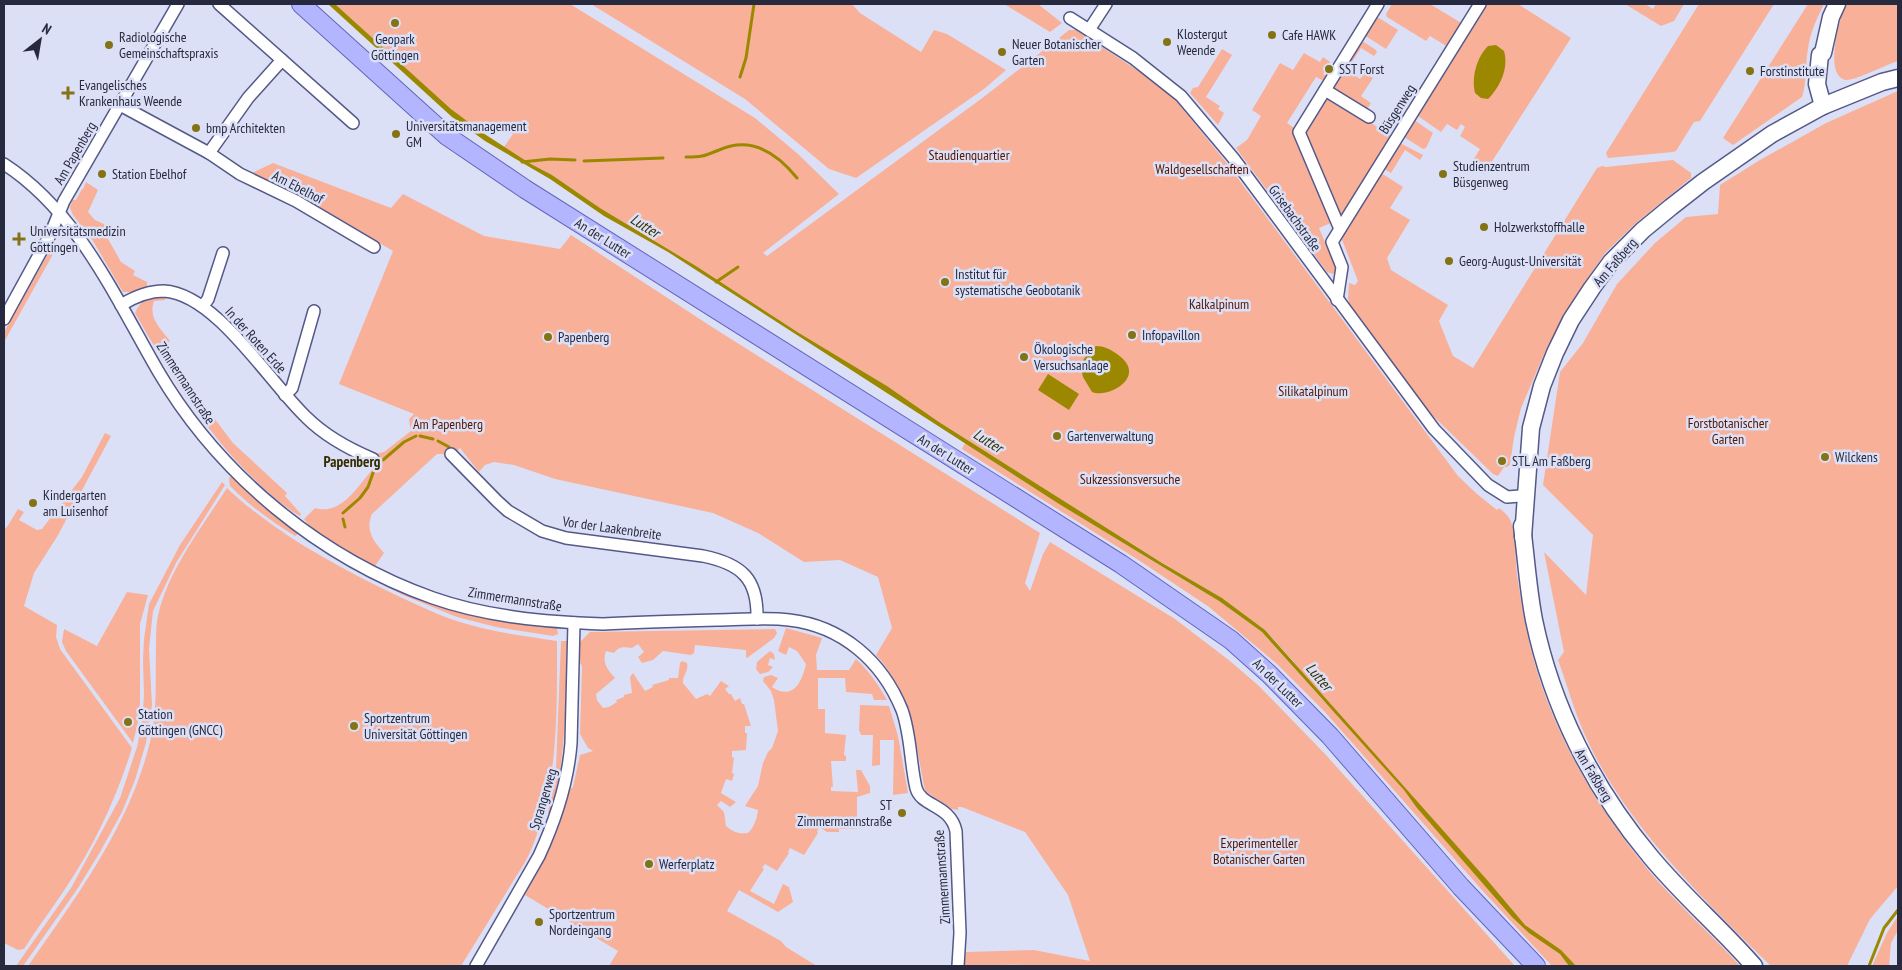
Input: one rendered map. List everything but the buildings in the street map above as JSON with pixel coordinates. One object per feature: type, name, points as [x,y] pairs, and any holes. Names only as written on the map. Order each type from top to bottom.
[{"type":"main road","name":"An der Lutter","points":[[301,4],[447,136],[525,189],[1121,564],[1231,640],[1269,674],[1330,736],[1461,887],[1536,966]]},
{"type":"street","name":"Am Papenberg","points":[[4,319],[34,265],[64,201],[178,4]]},
{"type":"street","points":[[219,4],[353,123]]},
{"type":"street","points":[[1089,30],[1106,4]]},
{"type":"street","points":[[1340,229],[1299,132],[1378,4]]},
{"type":"street","name":"Büsgenweg","points":[[1337,300],[1342,267],[1332,242],[1480,4]]},
{"type":"street","points":[[1827,108],[1822,84],[1823,53],[1831,17],[1837,4]]},
{"type":"street","name":"Grisebachstraße","points":[[1070,18],[1139,62],[1181,96],[1234,160],[1434,429],[1467,464],[1497,485],[1523,497]]},
{"type":"street","points":[[209,153],[248,98],[282,60]]},
{"type":"street","name":"Am Faßberg","points":[[1754,966],[1649,855],[1604,793],[1572,736],[1553,688],[1540,645],[1529,594],[1523,537],[1523,497],[1532,428],[1542,386],[1571,320],[1611,262],[1644,230],[1703,182],[1760,144],[1827,108],[1883,87],[1898,78]]},
{"type":"street","points":[[1325,90],[1369,117]]},
{"type":"street","name":"Am Ebelhof","points":[[120,105],[209,153],[240,174],[296,201],[374,246]]},
{"type":"street","name":"Zimmermannstraße","points":[[4,164],[39,192],[59,213],[92,256],[158,372],[206,439],[234,471],[304,530],[368,570],[433,598],[494,614],[574,623],[796,621],[813,625],[838,635],[869,658],[887,680],[902,711],[918,794],[946,813],[954,823],[956,831],[960,933],[958,966]]},
{"type":"street","name":"In der Roten Erde","points":[[203,306],[208,299],[224,253]]},
{"type":"street","name":"In der Roten Erde","points":[[121,305],[142,294],[162,291],[188,297],[203,306],[226,327],[314,426],[342,444],[373,459]]},
{"type":"street","name":"In der Roten Erde","points":[[285,395],[292,388],[314,311]]},
{"type":"street","name":"Vor der Laakenbreite","points":[[451,454],[497,502],[508,511],[542,531],[566,538],[703,556],[734,566],[744,574],[754,589],[757,620]]},
{"type":"street","name":"Sprangerweg","points":[[476,966],[539,856],[552,827],[563,792],[571,743],[574,623]]},
{"type":"green space","points":[[335,4],[570,4],[755,118],[798,154],[839,194],[763,253],[767,256],[985,96],[1069,30],[1076,30],[1143,74],[1173,97],[1225,161],[1458,476],[1477,494],[1497,510],[1499,508],[1509,518],[1514,535],[1519,588],[1532,652],[1548,704],[1559,730],[1585,780],[1615,827],[1649,871],[1740,966],[1552,966],[1481,889],[1325,712],[1277,664],[1209,607],[1140,561],[962,449],[965,443],[1059,504],[1219,601],[1262,632],[1329,707],[1293,661],[1265,630],[1222,598],[1162,563],[939,422],[887,386],[600,208],[552,175],[504,147],[513,134],[485,121],[483,129],[479,130],[473,127]]},
{"type":"green space","points":[[591,4],[852,4],[860,13],[921,52],[934,30],[947,34],[1006,70],[984,89],[856,178],[829,169],[745,99]]},
{"type":"green space","points":[[1004,4],[1038,4],[1062,23],[1050,32]]},
{"type":"green space","points":[[1392,4],[1430,4],[1463,24],[1448,47],[1430,36],[1426,41],[1387,17],[1386,14]]},
{"type":"green space","points":[[1486,4],[1518,4],[1571,38],[1484,174],[1470,165],[1480,149],[1460,136],[1465,127],[1461,124],[1457,130],[1447,124],[1441,132],[1417,114]]},
{"type":"green space","points":[[1625,4],[1645,4],[1653,9],[1656,4],[1684,4],[1674,21],[1661,26]]},
{"type":"green space","points":[[1699,4],[1774,4],[1700,121],[1694,122],[1676,151],[1608,158],[1606,153]]},
{"type":"green space","points":[[1808,4],[1824,4],[1810,37],[1802,97],[1733,145],[1723,138]]},
{"type":"green space","points":[[1846,4],[1898,4],[1898,61],[1850,80],[1839,76],[1835,68],[1835,45]]},
{"type":"green space","points":[[1375,18],[1379,18],[1398,30],[1386,49],[1364,35]]},
{"type":"green space","points":[[1360,42],[1364,42],[1377,52],[1374,56],[1361,48],[1347,70],[1360,79],[1364,73],[1373,78],[1361,96],[1371,103],[1366,111],[1333,91],[1332,87]]},
{"type":"green space","points":[[1222,49],[1232,55],[1206,97],[1220,106],[1218,109],[1224,113],[1218,125],[1190,93],[1193,88],[1198,87]]},
{"type":"green space","points":[[1304,53],[1320,62],[1323,57],[1330,62],[1323,74],[1327,76],[1324,81],[1316,77],[1287,123],[1294,128],[1333,222],[1319,228],[1337,270],[1333,274],[1327,272],[1236,148],[1247,140],[1261,116],[1252,110],[1280,63],[1293,70]]},
{"type":"green space","name":"Forstbotanischer Garten","points":[[1898,91],[1898,886],[1870,919],[1847,966],[1771,966],[1693,887],[1643,829],[1601,767],[1585,735],[1558,660],[1564,652],[1544,552],[1586,595],[1593,535],[1543,485],[1560,372],[1583,343],[1617,284],[1655,243],[1686,217],[1718,214],[1720,185],[1826,123]]},
{"type":"green space","points":[[1326,97],[1392,136],[1343,214],[1339,213],[1305,132]]},
{"type":"green space","points":[[1414,120],[1433,133],[1426,148],[1423,149],[1404,137]]},
{"type":"green space","points":[[1398,142],[1423,155],[1420,160],[1405,150],[1391,173],[1382,168]]},
{"type":"green space","points":[[1673,160],[1691,173],[1691,178],[1636,223],[1605,253],[1585,282],[1548,345],[1521,408],[1510,465],[1504,467],[1498,476],[1493,474],[1429,412],[1350,307],[1348,298],[1349,283],[1355,285],[1358,281],[1341,237],[1381,173],[1403,187],[1390,208],[1410,220],[1387,258],[1391,270],[1448,305],[1439,321],[1453,356],[1473,368],[1597,168]]},
{"type":"green space","name":"Experimenteller Botanischer Garten","points":[[273,163],[391,208],[403,194],[484,236],[560,249],[571,235],[712,327],[1040,533],[1025,583],[1030,591],[1043,554],[1050,542],[1175,619],[1259,686],[1326,755],[1515,966],[964,966],[966,952],[1034,950],[1090,961],[1068,895],[1025,832],[962,807],[958,807],[958,810],[952,809],[925,791],[915,737],[904,702],[897,685],[876,655],[892,628],[878,577],[840,560],[804,562],[758,533],[713,513],[555,479],[514,465],[494,462],[485,465],[479,472],[460,448],[449,459],[443,454],[437,454],[372,514],[369,525],[371,535],[384,553],[375,566],[336,547],[304,519],[315,508],[333,508],[348,498],[372,470],[370,462],[375,454],[384,452],[411,431],[409,419],[414,414],[339,384],[393,251],[292,191],[277,188],[250,174]]},
{"type":"green space","points":[[86,182],[98,190],[88,212],[95,220],[106,225],[103,230],[121,262],[135,271],[133,275],[147,282],[147,288],[133,292],[123,292],[93,241],[73,215],[70,208],[72,200],[76,200]]},
{"type":"green space","points":[[53,245],[57,247],[4,342],[4,332]]},
{"type":"green space","points":[[159,296],[167,296],[165,300],[154,301],[154,318],[170,341],[166,344],[195,393],[233,443],[287,493],[285,496],[301,514],[300,516],[267,492],[233,457],[201,418],[173,377],[135,313],[139,305],[144,301]]},
{"type":"green space","points":[[105,433],[111,436],[58,535],[34,573],[24,606],[57,625],[56,637],[60,649],[132,748],[112,803],[86,856],[24,949],[18,950],[4,943],[4,529],[18,509],[24,512],[19,520],[37,530],[42,529],[82,477]]},
{"type":"green space","points":[[232,476],[259,502],[298,534],[295,536],[245,500],[230,486],[229,478]]},
{"type":"green space","points":[[222,482],[225,485],[176,563],[153,611],[149,649],[152,705],[146,743],[135,780],[122,812],[78,888],[23,966],[16,966],[71,888],[120,798],[137,747],[142,723],[144,639],[149,604],[180,545]]},
{"type":"green space","name":"Sportzentrum Universität Göttingen","points":[[227,488],[266,520],[309,549],[400,597],[458,622],[500,632],[557,641],[554,748],[546,802],[539,828],[526,861],[461,966],[28,966],[99,861],[128,805],[140,776],[152,734],[156,697],[156,628],[161,603],[176,569]]},
{"type":"green space","points":[[380,583],[428,602],[460,612],[511,623],[557,628],[558,634],[553,636],[496,627],[457,617],[403,595]]},
{"type":"green space","points":[[127,592],[148,595],[140,624],[139,718],[133,743],[66,651],[62,642],[64,629],[97,646]]},
{"type":"green space","points":[[786,628],[822,638],[816,655],[817,670],[849,670],[856,659],[873,678],[887,700],[874,700],[872,694],[846,692],[845,678],[818,678],[818,709],[825,709],[825,733],[846,735],[844,755],[846,756],[846,761],[831,761],[833,787],[831,787],[831,791],[858,792],[856,770],[861,770],[870,786],[870,793],[857,797],[857,829],[839,829],[839,832],[827,832],[819,827],[818,833],[804,855],[790,848],[789,853],[777,871],[765,864],[762,868],[764,869],[750,891],[774,904],[783,884],[789,887],[793,902],[778,912],[739,890],[727,911],[781,941],[786,947],[817,966],[609,966],[618,951],[525,895],[558,826],[569,790],[573,787],[580,755],[593,751],[588,748],[580,734],[582,666],[579,661],[580,642],[590,632],[775,629],[777,633],[774,638],[747,658],[746,650],[695,645],[694,653],[691,655],[663,651],[653,660],[642,663],[638,657],[644,652],[638,644],[632,648],[620,648],[614,653],[606,651],[606,666],[615,678],[596,694],[597,700],[603,708],[609,707],[617,702],[616,700],[624,697],[624,695],[632,693],[630,677],[633,673],[645,691],[653,687],[652,685],[669,680],[669,678],[678,678],[682,661],[687,663],[683,683],[696,699],[707,694],[710,696],[721,681],[729,686],[725,689],[735,701],[740,698],[742,704],[744,704],[751,726],[745,726],[745,733],[747,733],[746,750],[732,751],[732,757],[734,758],[732,773],[734,774],[732,781],[726,779],[721,793],[736,802],[730,807],[721,801],[717,805],[724,812],[726,826],[736,832],[748,833],[755,823],[758,810],[745,806],[758,786],[763,763],[772,748],[778,731],[774,700],[771,691],[763,681],[764,677],[771,675],[778,678],[772,687],[779,691],[791,691],[799,683],[806,664],[797,651],[789,647],[786,655],[778,651]]},
{"type":"green space","points":[[561,641],[568,641],[563,750],[551,814],[548,813],[556,768]]},
{"type":"green space","points":[[770,651],[774,654],[775,660],[770,658],[768,665],[773,667],[768,672],[760,674],[756,669],[757,662]]},
{"type":"green space","points":[[860,705],[889,706],[898,736],[908,793],[893,795],[894,740],[880,740],[880,765],[872,766],[873,735],[861,735],[859,730]]},
{"type":"green space","points":[[1898,916],[1898,930],[1891,943],[1889,966],[1872,966],[1887,933]]},
{"type":"shaded area","points":[[328,4],[335,4],[451,109],[483,133],[531,164],[552,175],[600,208],[696,266],[799,333],[887,386],[939,422],[1162,563],[1222,598],[1265,630],[1525,925],[1561,950],[1576,966],[1569,966],[1560,954],[1529,933],[1512,917],[1417,808],[1404,790],[1262,632],[1219,601],[1059,504],[668,252],[604,216],[550,179],[485,141],[452,117]]},
{"type":"shaded area","points":[[1496,45],[1504,51],[1504,70],[1500,83],[1488,99],[1481,98],[1475,93],[1474,74],[1484,51],[1488,46]]},
{"type":"shaded area","points":[[1096,346],[1107,348],[1117,354],[1126,363],[1129,371],[1128,378],[1122,384],[1107,392],[1092,392],[1083,377],[1080,365],[1090,350]]},
{"type":"shaded area","points":[[1048,374],[1079,394],[1069,410],[1038,390]]},
{"type":"waterway","points":[[740,77],[746,58],[754,4]]},
{"type":"waterway","points":[[686,157],[702,156],[731,146],[751,146],[769,152],[797,178]]},
{"type":"waterway","points":[[584,161],[663,158]]},
{"type":"waterway","points":[[522,162],[550,159],[575,160]]},
{"type":"waterway","points":[[716,282],[738,267]]},
{"type":"waterway","points":[[383,460],[404,442],[416,436]]},
{"type":"waterway","points":[[420,436],[433,439]]},
{"type":"waterway","points":[[438,441],[449,447]]},
{"type":"waterway","points":[[343,513],[360,498],[368,487],[373,473]]},
{"type":"waterway","points":[[343,519],[345,527]]},
{"type":"waterway","points":[[1869,966],[1884,928],[1898,910]]},
{"type":"place","name":"Geopark Göttingen","points":[[395,23]]},
{"type":"place","name":"Cafe HAWK","points":[[1272,35]]},
{"type":"place","name":"Klostergut Weende","points":[[1167,42]]},
{"type":"place","name":"Radiologische Gemeinschaftspraxis","points":[[109,45]]},
{"type":"place","name":"Neuer Botanischer Garten","points":[[1002,52]]},
{"type":"place","name":"SST Forst","points":[[1329,69]]},
{"type":"place","name":"Forstinstitute","points":[[1750,71]]},
{"type":"place","name":"Evangelisches Krankenhaus Weende","points":[[68,93]]},
{"type":"place","name":"bmp Architekten","points":[[196,128]]},
{"type":"place","name":"Universitätsmanagement GM","points":[[396,134]]},
{"type":"place","name":"Station Ebelhof","points":[[102,174]]},
{"type":"place","name":"Studienzentrum Büsgenweg","points":[[1443,174]]},
{"type":"place","name":"Holzwerkstoffhalle","points":[[1484,227]]},
{"type":"place","name":"Universitätsmedizin Göttingen","points":[[19,239]]},
{"type":"place","name":"Georg-August-Universität","points":[[1449,261]]},
{"type":"place","name":"Institut für systematische Geobotanik","points":[[945,282]]},
{"type":"place","name":"Infopavillon","points":[[1132,335]]},
{"type":"place","name":"Papenberg","points":[[548,337]]},
{"type":"place","name":"Ökologische Versuchsanlage","points":[[1024,357]]},
{"type":"place","name":"Gartenverwaltung","points":[[1057,436]]},
{"type":"place","name":"Wilckens","points":[[1825,457]]},
{"type":"place","name":"STL Am Faßberg","points":[[1502,461]]},
{"type":"place","name":"Kindergarten am Luisenhof","points":[[33,503]]},
{"type":"place","name":"Station Göttingen (GNCC)","points":[[128,722]]},
{"type":"place","name":"Sportzentrum Universität Göttingen","points":[[354,726]]},
{"type":"place","name":"ST Zimmermannstraße","points":[[902,813]]},
{"type":"place","name":"Werferplatz","points":[[649,864]]},
{"type":"place","name":"Sportzentrum Nordeingang","points":[[539,922]]},
{"type":"district","name":"Papenberg","points":[[352,462]]},
{"type":"park label","name":"Staudienquartier","points":[[969,155]]},
{"type":"park label","name":"Waldgesellschaften","points":[[1202,169]]},
{"type":"park label","name":"Kalkalpinum","points":[[1219,304]]},
{"type":"park label","name":"Silikatalpinum","points":[[1313,391]]},
{"type":"park label","name":"Sukzessionsversuche","points":[[1130,479]]},
{"type":"water label","name":"Lutter","points":[[645,226]]},
{"type":"water label","name":"Lutter","points":[[988,441]]},
{"type":"water label","name":"Lutter","points":[[1319,677]]}]
